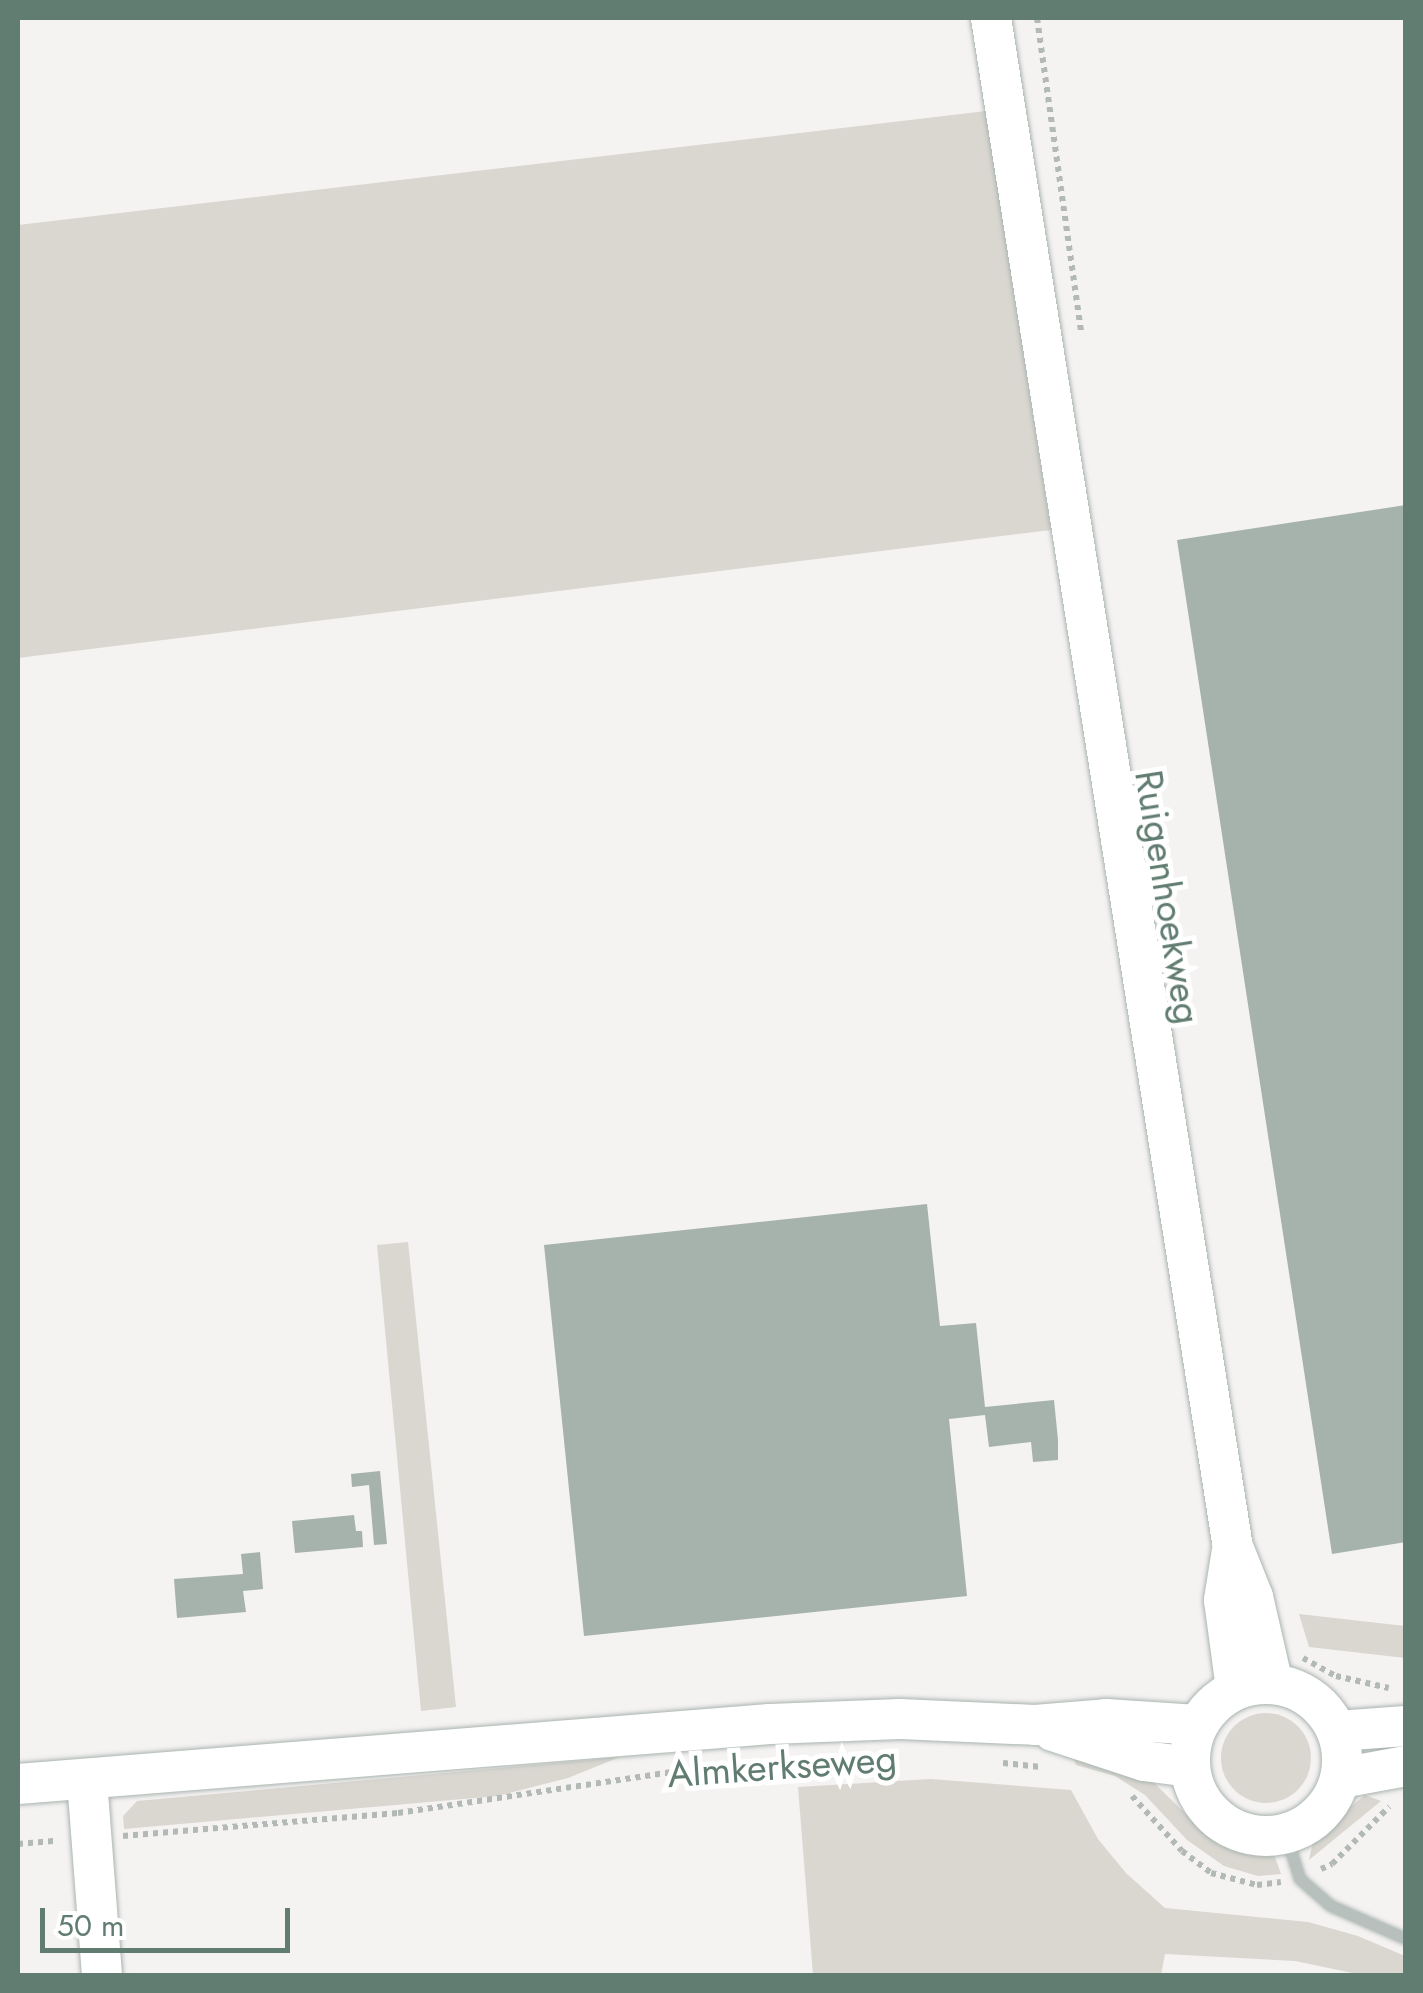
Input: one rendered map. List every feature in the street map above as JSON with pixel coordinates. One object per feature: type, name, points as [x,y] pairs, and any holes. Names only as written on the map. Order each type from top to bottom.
[{"type":"street","name":"Ruigenhoekweg","points":[[991,18],[1232,1547],[1224,1600],[1254,1687]]},
{"type":"street","points":[[1254,1687],[1300,1692],[1322,1708],[1337,1732],[1342,1754],[1340,1778],[1321,1814],[1286,1834],[1259,1836],[1234,1830],[1212,1814],[1196,1792],[1190,1767],[1198,1725],[1221,1698],[1254,1687]]},
{"type":"street","points":[[1337,1732],[1400,1708]]},
{"type":"street","name":"Almkerkseweg","points":[[18,1784],[770,1724],[900,1719],[1035,1724],[1106,1718],[1198,1725]]},
{"type":"street","name":"Almkerkseweg","points":[[1035,1724],[1144,1761],[1190,1767]]},
{"type":"street","points":[[1340,1778],[1400,1783]]},
{"type":"street","points":[[88,1780],[102,1976]]},
{"type":"street","points":[[1286,1834],[1300,1879],[1331,1906],[1406,1939]]},
{"type":"path","points":[[1037,18],[1084,349]]},
{"type":"path","points":[[1294,1647],[1313,1668],[1400,1708]]},
{"type":"path","points":[[986,1761],[1055,1769]]},
{"type":"path","name":"Almkerkseweg","points":[[91,1838],[398,1813],[681,1771]]},
{"type":"path","points":[[1127,1792],[1182,1850],[1211,1873],[1257,1885],[1300,1879],[1332,1864],[1400,1783]]},
{"type":"shaded area","points":[[986,111],[1051,530],[18,658],[18,225]]},
{"type":"shaded area","points":[[408,1242],[456,1707],[421,1711],[377,1245]]},
{"type":"shaded area","points":[[1299,1614],[1405,1626],[1405,1658],[1309,1647]]},
{"type":"shaded area","points":[[1266,1713],[1283,1716],[1298,1726],[1308,1741],[1308,1775],[1298,1790],[1283,1800],[1266,1803],[1249,1800],[1234,1790],[1224,1775],[1221,1758],[1224,1741],[1234,1726],[1249,1716]]},
{"type":"shaded area","points":[[620,1757],[568,1778],[497,1796],[124,1829],[123,1816],[137,1801]]},
{"type":"shaded area","points":[[1074,1759],[1139,1768],[1207,1835],[1241,1850],[1274,1854],[1281,1874],[1258,1876],[1224,1866],[1187,1840],[1145,1795],[1115,1776],[1076,1765]]},
{"type":"shaded area","points":[[931,1779],[1071,1790],[1098,1839],[1126,1873],[1165,1908],[1308,1922],[1358,1936],[1405,1956],[1405,1975],[1362,1975],[1295,1961],[1165,1954],[1161,1975],[813,1975],[798,1787]]},
{"type":"shaded area","points":[[1365,1795],[1381,1801],[1309,1860],[1314,1837]]},
{"type":"building","points":[[1406,505],[1406,1542],[1332,1554],[1177,540]]},
{"type":"building","points":[[927,1204],[940,1326],[976,1323],[985,1407],[1054,1400],[1058,1460],[1033,1462],[1031,1442],[989,1447],[985,1415],[949,1419],[967,1596],[584,1636],[544,1245]]},
{"type":"building","points":[[380,1471],[387,1544],[374,1545],[369,1485],[352,1487],[351,1474]]},
{"type":"building","points":[[354,1515],[356,1531],[362,1531],[363,1547],[295,1553],[292,1521]]},
{"type":"building","points":[[260,1552],[263,1589],[243,1591],[246,1612],[177,1618],[174,1579],[243,1574],[241,1554]]}]
